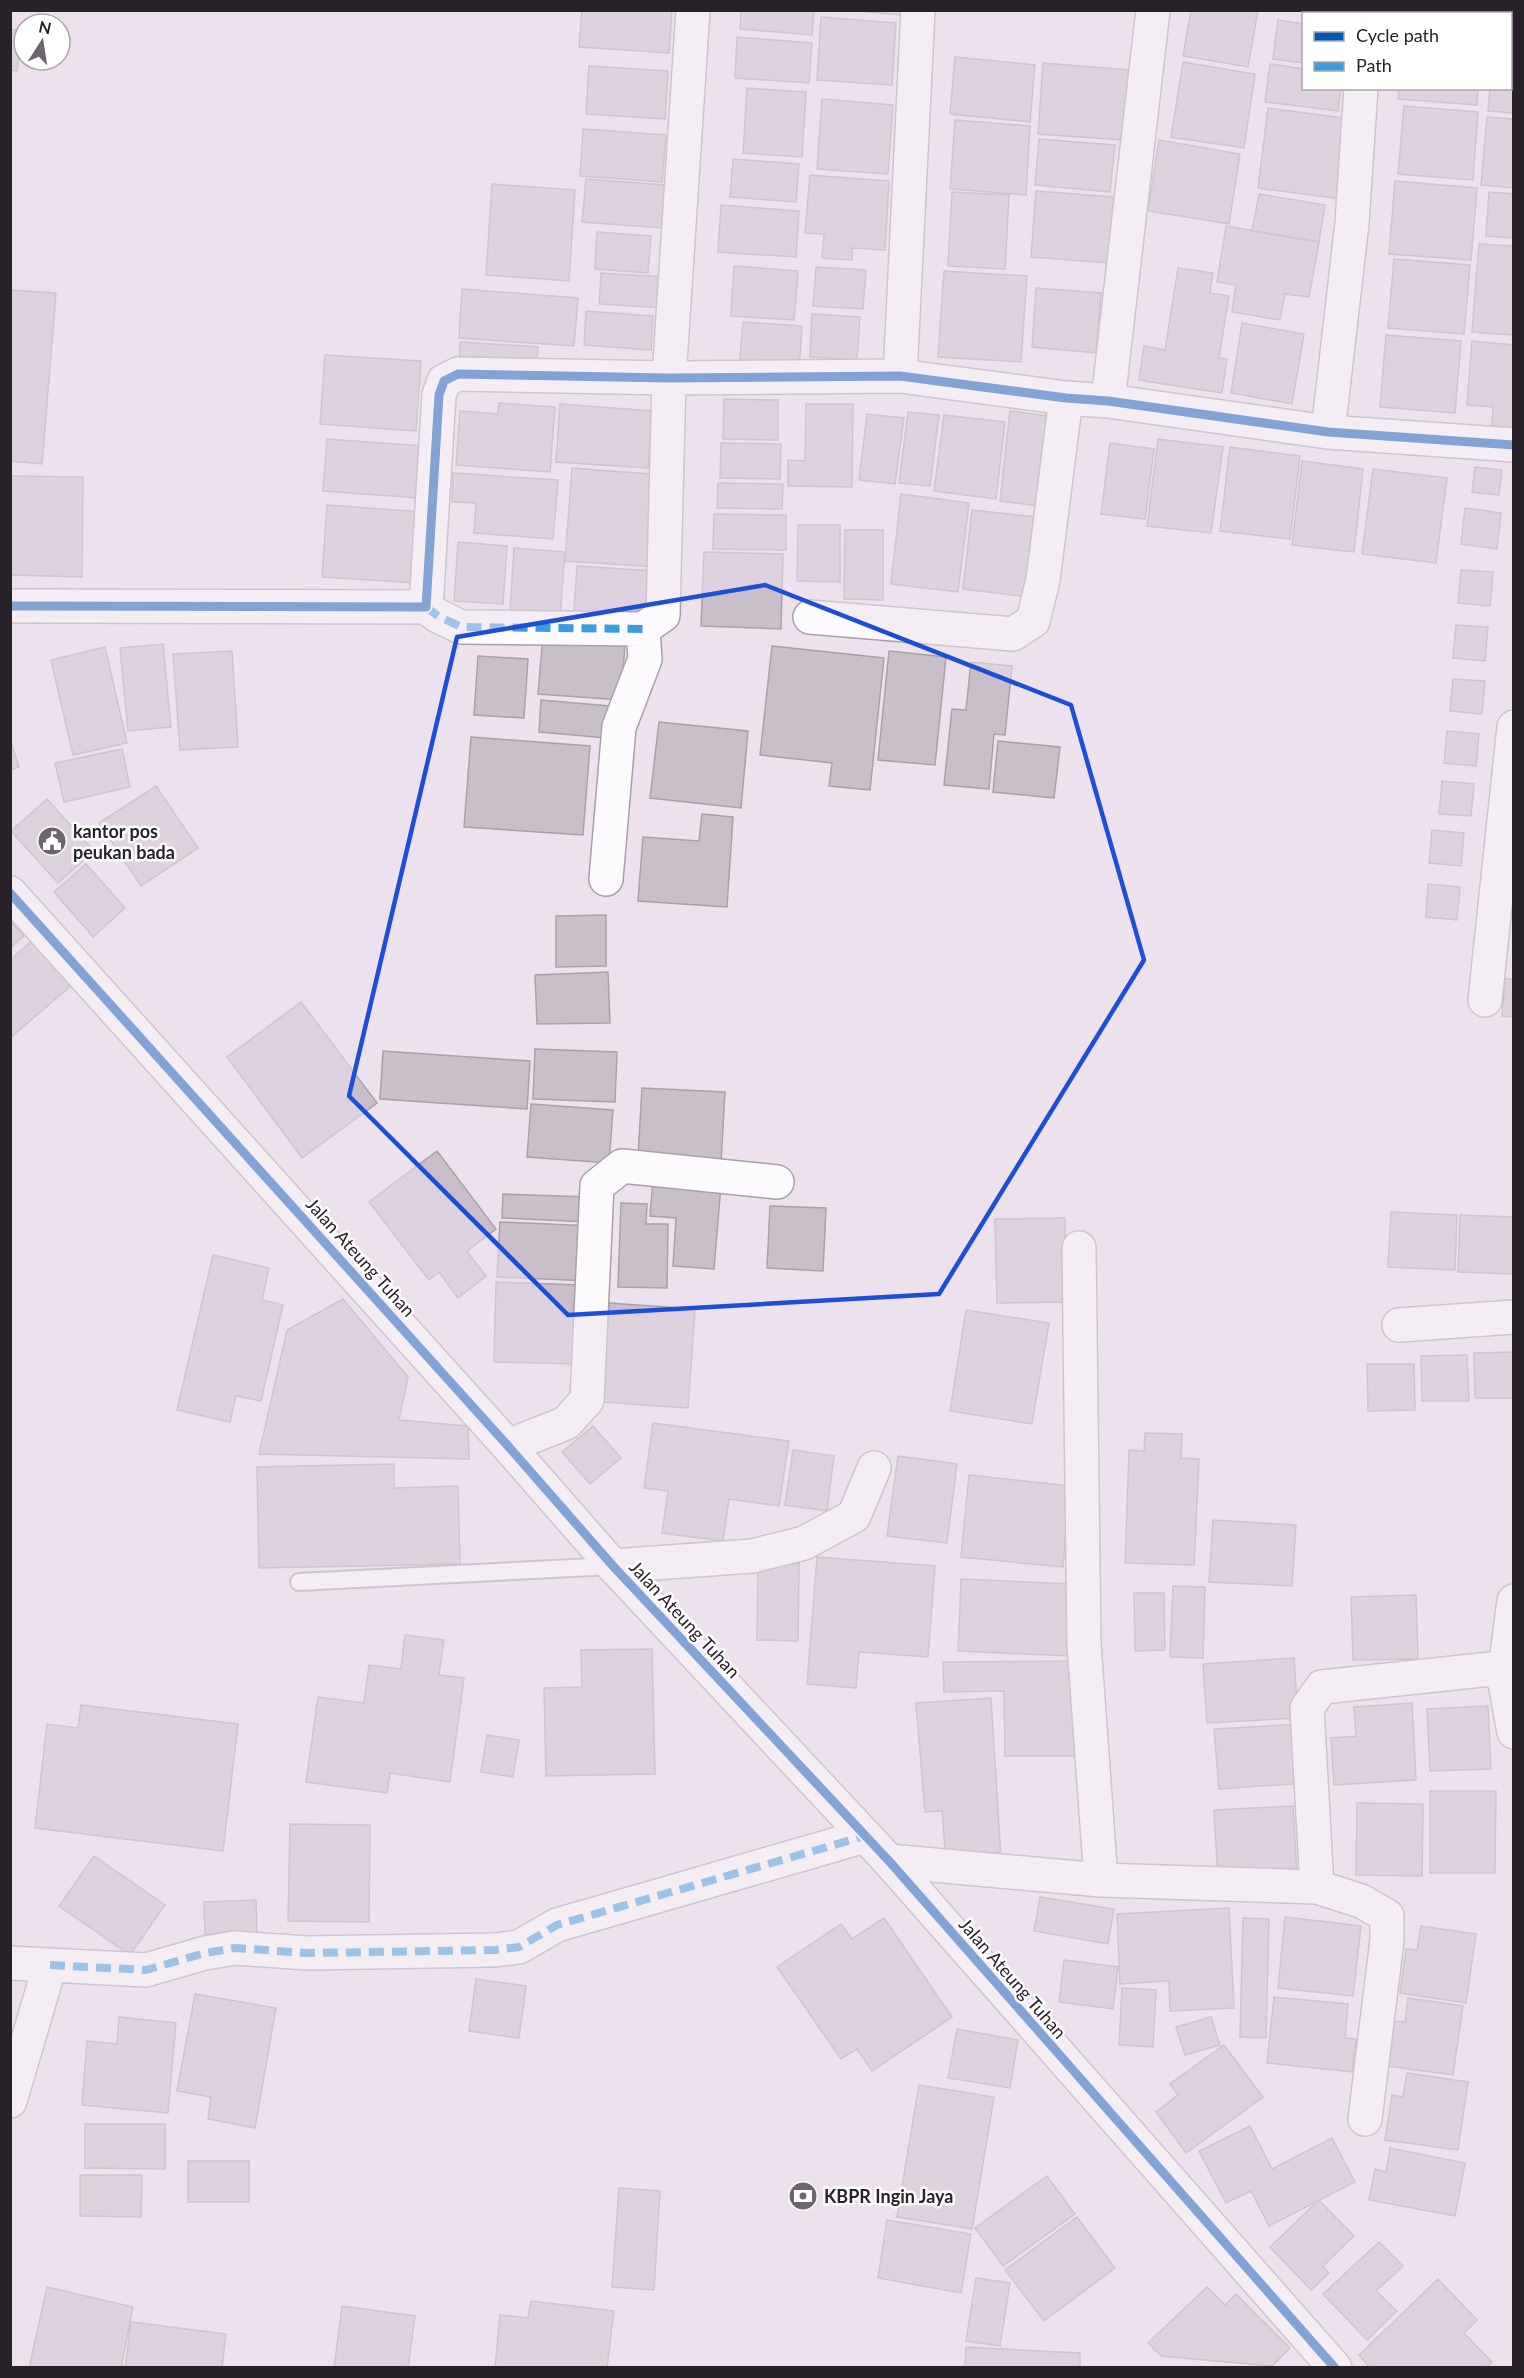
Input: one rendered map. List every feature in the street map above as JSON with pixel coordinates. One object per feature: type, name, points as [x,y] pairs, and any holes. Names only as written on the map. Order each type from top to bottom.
[{"type":"street","points":[[10,606],[426,607],[438,616],[461,627],[643,629],[663,615],[669,378],[693,10]]},
{"type":"street","points":[[900,376],[918,10]]},
{"type":"street","points":[[1108,401],[1153,10]]},
{"type":"street","points":[[1328,432],[1352,223],[1361,90]]},
{"type":"street","points":[[426,607],[439,395],[444,381],[458,375],[669,378],[900,376],[1066,398],[1108,401],[1328,432],[1514,445]]},
{"type":"street","points":[[810,617],[1012,634],[1034,621],[1043,580],[1066,398]]},
{"type":"street","points":[[606,879],[619,727],[645,658],[643,629]]},
{"type":"street","points":[[1485,1000],[1514,728]]},
{"type":"street","name":"Jalan Ateung Tuhan","points":[[10,893],[508,1446],[613,1566],[889,1862],[1335,2367]]},
{"type":"street","points":[[508,1446],[566,1423],[587,1400],[597,1186],[622,1166],[777,1182]]},
{"type":"street","points":[[1079,1248],[1084,1644],[1101,1880]]},
{"type":"street","points":[[1400,1325],[1514,1317]]},
{"type":"street","points":[[613,1566],[752,1556],[804,1543],[854,1516],[874,1468]]},
{"type":"street","points":[[1514,1601],[1504,1677],[1514,1732]]},
{"type":"street","points":[[1317,1887],[1307,1708],[1323,1687],[1491,1670],[1504,1677]]},
{"type":"street","points":[[10,1964],[146,1970],[205,1953],[235,1948],[307,1953],[495,1950],[519,1947],[557,1925],[865,1836]]},
{"type":"street","points":[[889,1862],[1101,1880],[1317,1887],[1361,1900],[1387,1916],[1387,1940],[1365,2119]]},
{"type":"street","points":[[10,2101],[50,1965]]},
{"type":"lane","points":[[298,1582],[613,1566]]},
{"type":"highlighted area","points":[[765,585],[1071,705],[1144,960],[939,1294],[568,1315],[349,1096],[457,637]]},
{"type":"building","points":[[582,10],[672,10],[669,53],[579,47]]},
{"type":"building","points":[[741,10],[814,10],[812,35],[740,29]]},
{"type":"building","points":[[845,10],[902,10],[901,15]]},
{"type":"building","points":[[1191,10],[1258,10],[1248,67],[1183,56]]},
{"type":"building","points":[[1399,10],[1485,10],[1485,12],[1398,12]]},
{"type":"building","points":[[821,17],[896,23],[892,85],[817,80]]},
{"type":"building","points":[[1278,20],[1302,24],[1302,63],[1273,59]]},
{"type":"building","points":[[10,29],[12,29],[12,70],[10,70]]},
{"type":"building","points":[[1512,31],[1514,31],[1514,113],[1488,111],[1490,90],[1512,90]]},
{"type":"building","points":[[737,37],[812,43],[809,83],[735,78]]},
{"type":"building","points":[[955,57],[1035,65],[1030,122],[950,114]]},
{"type":"building","points":[[1183,62],[1255,74],[1244,148],[1171,137]]},
{"type":"building","points":[[1043,63],[1129,70],[1123,140],[1038,134]]},
{"type":"building","points":[[1270,64],[1302,69],[1302,90],[1341,90],[1338,111],[1265,102]]},
{"type":"building","points":[[589,66],[668,71],[665,119],[586,114]]},
{"type":"building","points":[[747,88],[806,92],[802,157],[743,153]]},
{"type":"building","points":[[1399,90],[1478,90],[1477,105],[1398,99]]},
{"type":"building","points":[[822,99],[893,105],[888,174],[817,169]]},
{"type":"building","points":[[1404,106],[1478,112],[1473,180],[1398,174]]},
{"type":"building","points":[[1268,108],[1351,119],[1340,199],[1258,188]]},
{"type":"building","points":[[1487,117],[1514,119],[1514,188],[1481,185]]},
{"type":"building","points":[[955,120],[1030,126],[1026,195],[950,189]]},
{"type":"building","points":[[583,129],[666,135],[662,182],[580,176]]},
{"type":"building","points":[[1039,139],[1115,145],[1110,192],[1035,185]]},
{"type":"building","points":[[1159,140],[1240,154],[1229,224],[1148,211]]},
{"type":"building","points":[[733,159],[799,164],[796,202],[730,197]]},
{"type":"building","points":[[810,175],[889,181],[885,250],[852,248],[852,260],[822,258],[824,234],[805,233]]},
{"type":"building","points":[[586,179],[665,185],[662,228],[582,222]]},
{"type":"building","points":[[1395,181],[1477,188],[1471,260],[1389,254]]},
{"type":"building","points":[[492,184],[575,190],[569,281],[486,275]]},
{"type":"building","points":[[1036,191],[1114,197],[1108,263],[1031,257]]},
{"type":"building","points":[[952,192],[1009,195],[1005,269],[948,266]]},
{"type":"building","points":[[1489,192],[1514,194],[1514,238],[1486,236]]},
{"type":"building","points":[[1259,194],[1325,205],[1319,242],[1252,231]]},
{"type":"building","points":[[721,205],[799,211],[796,257],[718,252]]},
{"type":"building","points":[[1226,226],[1319,242],[1309,297],[1285,294],[1280,320],[1232,312],[1236,285],[1217,282]]},
{"type":"building","points":[[597,232],[651,236],[648,273],[595,269]]},
{"type":"building","points":[[1479,244],[1514,246],[1514,335],[1472,332]]},
{"type":"building","points":[[1394,259],[1470,265],[1464,334],[1388,328]]},
{"type":"building","points":[[734,266],[798,271],[794,320],[731,316]]},
{"type":"building","points":[[816,267],[866,270],[863,309],[813,306]]},
{"type":"building","points":[[1178,268],[1213,273],[1210,293],[1229,296],[1219,358],[1227,359],[1222,393],[1139,380],[1144,346],[1165,350]]},
{"type":"building","points":[[944,271],[1027,276],[1021,362],[938,357]]},
{"type":"building","points":[[601,273],[666,277],[664,308],[599,304]]},
{"type":"building","points":[[1036,288],[1101,293],[1096,353],[1032,347]]},
{"type":"building","points":[[462,289],[578,298],[574,346],[459,338]]},
{"type":"building","points":[[10,290],[56,293],[42,464],[10,461]]},
{"type":"building","points":[[586,311],[653,316],[651,350],[584,345]]},
{"type":"building","points":[[812,314],[860,317],[857,360],[810,357]]},
{"type":"building","points":[[743,322],[802,326],[799,372],[739,368]]},
{"type":"building","points":[[1242,323],[1304,334],[1292,404],[1231,393]]},
{"type":"building","points":[[1386,335],[1461,341],[1455,413],[1380,407]]},
{"type":"building","points":[[1472,341],[1514,345],[1514,429],[1492,427],[1493,407],[1467,405]]},
{"type":"building","points":[[460,342],[538,347],[536,373],[459,368]]},
{"type":"building","points":[[325,355],[421,361],[416,431],[320,424]]},
{"type":"building","points":[[724,399],[778,400],[778,440],[723,439]]},
{"type":"building","points":[[499,403],[555,407],[550,472],[456,465],[460,411],[498,414]]},
{"type":"building","points":[[560,404],[653,411],[648,468],[556,462]]},
{"type":"building","points":[[806,404],[853,404],[852,487],[788,486],[788,460],[805,461]]},
{"type":"building","points":[[1010,411],[1057,417],[1046,507],[1000,501]]},
{"type":"building","points":[[908,412],[939,415],[930,486],[899,483]]},
{"type":"building","points":[[867,414],[904,418],[895,484],[859,480]]},
{"type":"building","points":[[944,415],[1005,422],[996,499],[934,491]]},
{"type":"building","points":[[327,439],[423,446],[419,498],[323,491]]},
{"type":"building","points":[[1158,439],[1223,447],[1211,533],[1147,526]]},
{"type":"building","points":[[721,443],[781,444],[780,479],[720,478]]},
{"type":"building","points":[[1110,443],[1154,449],[1145,519],[1101,514]]},
{"type":"building","points":[[1230,447],[1300,456],[1290,539],[1220,531]]},
{"type":"building","points":[[1302,461],[1363,469],[1354,552],[1292,545]]},
{"type":"building","points":[[1475,467],[1502,470],[1499,495],[1472,492]]},
{"type":"building","points":[[572,468],[664,475],[657,567],[565,561]]},
{"type":"building","points":[[1373,469],[1447,478],[1436,563],[1362,554]]},
{"type":"building","points":[[453,473],[558,480],[553,539],[474,533],[476,503],[452,502]]},
{"type":"building","points":[[10,476],[83,477],[82,577],[10,575]]},
{"type":"building","points":[[718,483],[783,484],[782,509],[717,508]]},
{"type":"building","points":[[901,494],[969,503],[958,592],[891,584]]},
{"type":"building","points":[[327,505],[422,512],[417,583],[322,577]]},
{"type":"building","points":[[1465,508],[1501,513],[1497,549],[1461,544]]},
{"type":"building","points":[[972,510],[1037,517],[1028,597],[963,589]]},
{"type":"building","points":[[714,514],[786,515],[786,550],[713,549]]},
{"type":"building","points":[[798,525],[840,525],[840,582],[797,581]]},
{"type":"building","points":[[845,530],[883,530],[883,600],[844,599]]},
{"type":"building","points":[[458,542],[507,546],[503,604],[454,601]]},
{"type":"building","points":[[514,548],[565,552],[560,615],[510,612]]},
{"type":"building","points":[[704,552],[783,554],[781,629],[701,626]]},
{"type":"building","points":[[577,566],[654,571],[651,617],[574,612]]},
{"type":"building","points":[[1461,570],[1493,572],[1490,606],[1458,603]]},
{"type":"building","points":[[1456,625],[1488,627],[1485,661],[1453,658]]},
{"type":"building","points":[[543,636],[625,643],[621,700],[538,694]]},
{"type":"building","points":[[163,644],[171,727],[128,731],[120,648]]},
{"type":"building","points":[[772,646],[884,658],[870,790],[829,786],[832,763],[760,755]]},
{"type":"building","points":[[105,647],[127,743],[73,755],[51,660]]},
{"type":"building","points":[[232,651],[238,747],[180,750],[173,654]]},
{"type":"building","points":[[889,651],[946,657],[935,765],[878,760]]},
{"type":"building","points":[[478,656],[528,659],[524,718],[474,715]]},
{"type":"building","points":[[971,662],[1012,666],[1005,735],[994,734],[989,789],[944,785],[952,709],[966,710]]},
{"type":"building","points":[[1453,679],[1485,681],[1482,714],[1450,711]]},
{"type":"building","points":[[541,700],[609,706],[607,738],[539,732]]},
{"type":"building","points":[[659,722],[748,731],[741,808],[650,798]]},
{"type":"building","points":[[1447,731],[1479,734],[1476,766],[1444,763]]},
{"type":"building","points":[[471,737],[590,746],[583,835],[464,827]]},
{"type":"building","points":[[10,739],[19,767],[10,770]]},
{"type":"building","points":[[998,741],[1060,747],[1054,798],[993,792]]},
{"type":"building","points":[[122,749],[130,787],[64,802],[55,763]]},
{"type":"building","points":[[1442,781],[1474,784],[1471,816],[1439,814]]},
{"type":"building","points":[[156,786],[198,848],[141,886],[99,823]]},
{"type":"building","name":"kantor pos peukan bada","points":[[47,799],[94,851],[58,883],[11,831]]},
{"type":"building","points":[[702,814],[733,817],[727,907],[638,901],[643,837],[699,841]]},
{"type":"building","points":[[1432,830],[1464,833],[1461,866],[1429,863]]},
{"type":"building","points":[[86,864],[125,908],[93,937],[54,892]]},
{"type":"building","points":[[1428,884],[1460,887],[1457,920],[1426,917]]},
{"type":"building","points":[[606,915],[606,966],[556,967],[556,916]]},
{"type":"building","points":[[10,921],[24,936],[10,948]]},
{"type":"building","points":[[33,940],[73,984],[10,1038],[10,960]]},
{"type":"building","points":[[608,972],[610,1023],[537,1024],[535,975]]},
{"type":"building","points":[[1505,979],[1514,979],[1514,1017],[1502,1016]]},
{"type":"building","points":[[301,1002],[377,1103],[302,1158],[227,1057]]},
{"type":"building","points":[[535,1049],[617,1052],[615,1102],[533,1099]]},
{"type":"building","points":[[383,1051],[530,1061],[527,1109],[380,1099]]},
{"type":"building","points":[[642,1088],[725,1092],[721,1162],[638,1157]]},
{"type":"building","points":[[531,1104],[613,1110],[609,1163],[527,1157]]},
{"type":"building","points":[[437,1151],[496,1229],[467,1251],[486,1276],[458,1298],[439,1272],[429,1280],[369,1202]]},
{"type":"building","points":[[653,1179],[721,1185],[714,1269],[673,1266],[676,1218],[650,1216]]},
{"type":"building","points":[[503,1194],[589,1197],[589,1222],[502,1218]]},
{"type":"building","points":[[621,1203],[647,1204],[646,1224],[668,1224],[667,1288],[618,1287]]},
{"type":"building","points":[[770,1206],[826,1208],[823,1271],[767,1268]]},
{"type":"building","points":[[1391,1212],[1457,1215],[1455,1270],[1388,1267]]},
{"type":"building","points":[[1460,1215],[1514,1217],[1514,1274],[1458,1272]]},
{"type":"building","points":[[1065,1218],[1066,1302],[997,1303],[995,1219]]},
{"type":"building","points":[[500,1222],[593,1226],[590,1281],[497,1277]]},
{"type":"building","points":[[213,1255],[269,1268],[262,1300],[283,1305],[261,1401],[236,1396],[230,1422],[177,1410]]},
{"type":"building","points":[[496,1282],[581,1285],[579,1364],[494,1362]]},
{"type":"building","points":[[343,1299],[408,1377],[399,1420],[468,1426],[469,1459],[259,1454],[287,1330]]},
{"type":"building","points":[[609,1303],[695,1309],[688,1408],[602,1402]]},
{"type":"building","points":[[966,1310],[1049,1323],[1032,1424],[950,1411]]},
{"type":"building","points":[[1514,1352],[1514,1398],[1475,1398],[1474,1353]]},
{"type":"building","points":[[1467,1355],[1469,1401],[1422,1401],[1421,1356]]},
{"type":"building","points":[[1367,1364],[1414,1364],[1415,1410],[1368,1411]]},
{"type":"building","points":[[653,1423],[789,1441],[779,1506],[729,1499],[723,1541],[662,1533],[668,1491],[644,1488]]},
{"type":"building","points":[[593,1426],[621,1458],[590,1484],[562,1452]]},
{"type":"building","points":[[1145,1433],[1182,1434],[1181,1458],[1199,1459],[1194,1565],[1125,1563],[1129,1450],[1144,1451]]},
{"type":"building","points":[[793,1450],[834,1456],[827,1511],[785,1505]]},
{"type":"building","points":[[898,1456],[957,1464],[947,1543],[887,1536]]},
{"type":"building","points":[[394,1464],[394,1488],[458,1486],[460,1564],[259,1568],[257,1467]]},
{"type":"building","points":[[969,1475],[1070,1486],[1063,1567],[961,1557]]},
{"type":"building","points":[[1213,1520],[1296,1525],[1292,1586],[1209,1582]]},
{"type":"building","points":[[817,1557],[935,1566],[928,1657],[859,1652],[856,1688],[807,1684]]},
{"type":"building","points":[[758,1563],[799,1563],[798,1641],[757,1640]]},
{"type":"building","points":[[961,1579],[1072,1584],[1069,1656],[958,1651]]},
{"type":"building","points":[[1173,1586],[1205,1587],[1203,1658],[1170,1657]]},
{"type":"building","points":[[1134,1593],[1164,1593],[1165,1650],[1135,1651]]},
{"type":"building","points":[[1416,1595],[1418,1659],[1353,1660],[1351,1597]]},
{"type":"building","points":[[405,1635],[444,1640],[439,1675],[464,1678],[450,1782],[390,1773],[387,1793],[306,1782],[318,1697],[364,1703],[369,1665],[401,1669]]},
{"type":"building","points":[[652,1649],[655,1774],[546,1776],[544,1688],[582,1687],[581,1650]]},
{"type":"building","points":[[1294,1658],[1298,1718],[1207,1723],[1203,1664]]},
{"type":"building","points":[[1077,1661],[1078,1756],[1005,1756],[1004,1691],[944,1692],[943,1662]]},
{"type":"building","points":[[991,1698],[1001,1858],[946,1862],[942,1811],[925,1812],[916,1703]]},
{"type":"building","points":[[1412,1703],[1416,1780],[1334,1785],[1331,1738],[1356,1736],[1354,1707]]},
{"type":"building","points":[[81,1705],[238,1724],[223,1851],[35,1828],[47,1724],[78,1728]]},
{"type":"building","points":[[1488,1706],[1491,1769],[1430,1771],[1427,1709]]},
{"type":"building","points":[[1302,1724],[1306,1783],[1219,1789],[1214,1729]]},
{"type":"building","points":[[487,1735],[519,1740],[513,1777],[481,1772]]},
{"type":"building","points":[[1430,1791],[1496,1791],[1495,1873],[1430,1873]]},
{"type":"building","points":[[1357,1803],[1423,1804],[1422,1876],[1356,1875]]},
{"type":"building","points":[[1293,1806],[1297,1876],[1218,1880],[1214,1810]]},
{"type":"building","points":[[290,1824],[370,1825],[369,1922],[288,1921]]},
{"type":"building","points":[[94,1856],[165,1905],[130,1955],[59,1906]]},
{"type":"building","points":[[1040,1897],[1114,1909],[1108,1944],[1034,1931]]},
{"type":"building","points":[[256,1900],[257,1932],[205,1934],[204,1902]]},
{"type":"building","points":[[1229,1908],[1234,2008],[1170,2011],[1169,1981],[1120,1984],[1117,1914]]},
{"type":"building","points":[[1285,1917],[1361,1926],[1353,1996],[1278,1988]]},
{"type":"building","points":[[884,1918],[952,2017],[872,2071],[857,2049],[841,2059],[777,1967],[841,1924],[852,1939]]},
{"type":"building","points":[[1243,1918],[1269,1919],[1266,2038],[1240,2037]]},
{"type":"building","points":[[1421,1926],[1476,1934],[1466,2003],[1400,1993],[1406,1949],[1417,1950]]},
{"type":"building","points":[[1064,1960],[1118,1967],[1113,2009],[1059,2002]]},
{"type":"building","points":[[476,1979],[526,1986],[519,2038],[469,2031]]},
{"type":"building","points":[[1122,1988],[1156,1990],[1153,2047],[1119,2045]]},
{"type":"building","points":[[195,1994],[276,2008],[255,2128],[208,2119],[211,2097],[177,2091]]},
{"type":"building","points":[[1274,1997],[1348,2004],[1345,2038],[1356,2039],[1352,2072],[1267,2063]]},
{"type":"building","points":[[1408,1998],[1463,2006],[1453,2075],[1388,2066],[1394,2021],[1405,2022]]},
{"type":"building","points":[[119,2017],[176,2023],[168,2113],[82,2105],[87,2041],[117,2044]]},
{"type":"building","points":[[1211,2017],[1220,2045],[1185,2055],[1176,2027]]},
{"type":"building","points":[[957,2029],[1018,2040],[1010,2088],[948,2078]]},
{"type":"building","points":[[1224,2045],[1263,2097],[1186,2153],[1156,2112],[1178,2095],[1170,2084]]},
{"type":"building","points":[[1407,2073],[1468,2082],[1458,2150],[1385,2140],[1392,2095],[1403,2097]]},
{"type":"building","points":[[919,2085],[994,2097],[972,2229],[897,2217]]},
{"type":"building","points":[[85,2124],[165,2124],[165,2169],[85,2168]]},
{"type":"building","points":[[1250,2126],[1272,2169],[1332,2138],[1355,2182],[1269,2226],[1251,2191],[1226,2203],[1199,2151]]},
{"type":"building","points":[[1390,2148],[1465,2163],[1455,2216],[1369,2200],[1375,2169],[1386,2172]]},
{"type":"building","points":[[188,2161],[249,2161],[249,2202],[188,2202]]},
{"type":"building","points":[[80,2175],[142,2175],[141,2217],[80,2216]]},
{"type":"building","points":[[1047,2176],[1075,2214],[1003,2266],[975,2228]]},
{"type":"building","points":[[619,2188],[660,2191],[654,2290],[612,2287]]},
{"type":"building","points":[[1319,2200],[1354,2236],[1323,2266],[1329,2273],[1311,2290],[1270,2247]]},
{"type":"building","points":[[1077,2217],[1115,2268],[1044,2321],[1005,2270]]},
{"type":"building","points":[[887,2220],[971,2234],[961,2293],[878,2278]]},
{"type":"building","points":[[1379,2242],[1403,2266],[1376,2291],[1397,2311],[1367,2340],[1323,2294]]},
{"type":"building","points":[[976,2278],[1010,2283],[1000,2346],[966,2341]]},
{"type":"building","points":[[1438,2279],[1477,2320],[1464,2333],[1492,2362],[1486,2368],[1370,2368],[1359,2355]]},
{"type":"building","points":[[47,2287],[133,2307],[121,2368],[29,2368]]},
{"type":"building","points":[[1207,2287],[1225,2305],[1236,2294],[1290,2348],[1272,2366],[1161,2356],[1148,2343]]},
{"type":"building","points":[[531,2301],[614,2311],[607,2368],[495,2368],[500,2315],[528,2318]]},
{"type":"building","points":[[342,2306],[415,2316],[408,2368],[334,2368]]},
{"type":"building","points":[[131,2322],[226,2334],[222,2368],[125,2368]]},
{"type":"building","points":[[966,2347],[1080,2353],[1080,2368],[965,2368]]},
{"type":"marked path","points":[[426,607],[438,616],[461,627],[643,629]]},
{"type":"marked path","points":[[50,1965],[146,1970],[205,1953],[235,1948],[307,1953],[495,1950],[519,1947],[557,1925],[865,1836]]},
{"type":"cycle path","points":[[10,606],[426,607],[439,395],[444,381],[458,374],[669,378],[900,376],[1066,398],[1108,401],[1328,432],[1514,445]]},
{"type":"cycle path","points":[[10,893],[508,1446],[613,1566],[889,1861],[1335,2368]]},
{"type":"place","name":"kantor pos peukan bada","points":[[52,841]]},
{"type":"place","name":"KBPR Ingin Jaya","points":[[803,2196]]}]
